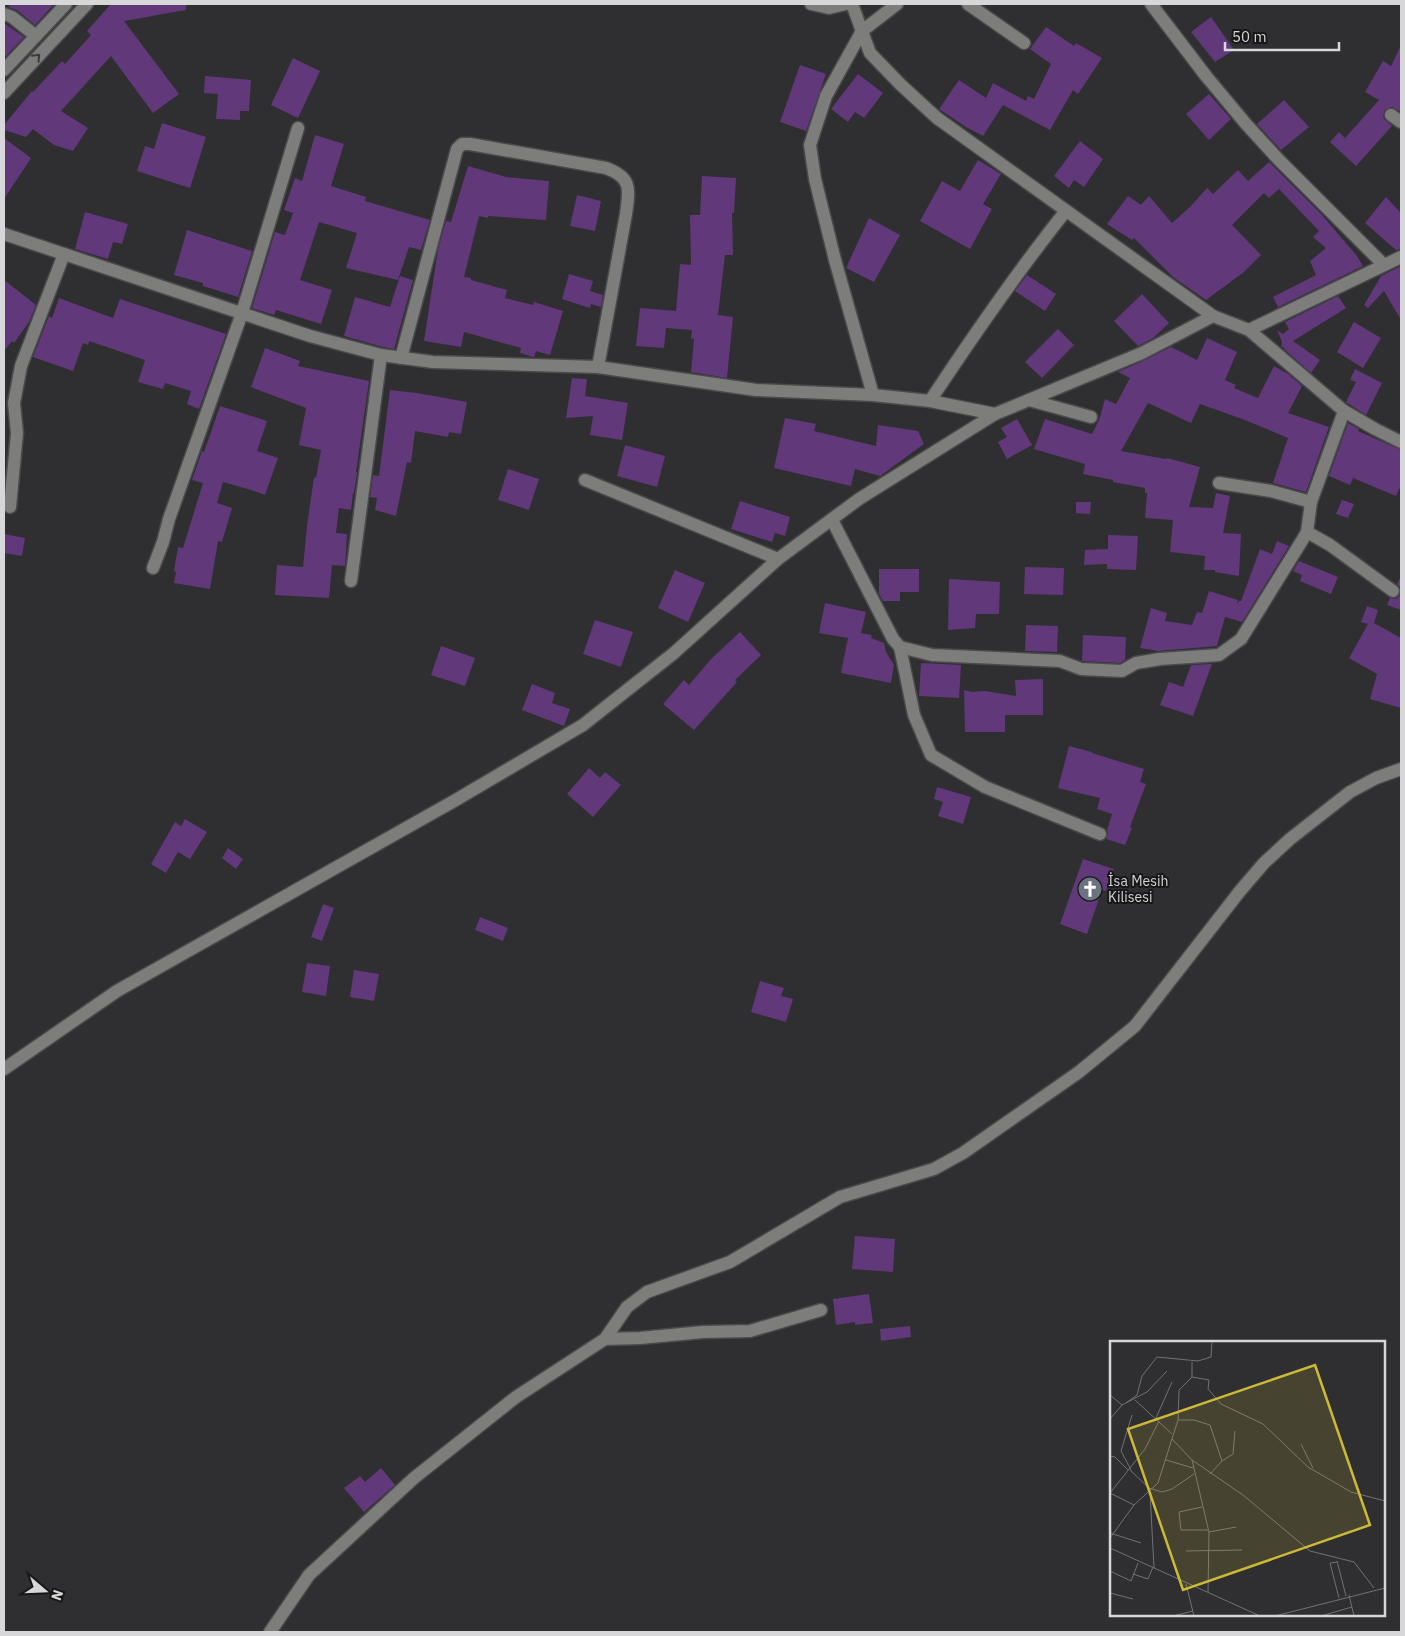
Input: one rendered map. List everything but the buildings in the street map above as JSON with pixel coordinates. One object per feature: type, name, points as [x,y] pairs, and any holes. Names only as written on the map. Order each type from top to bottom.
[{"type":"street","points":[[4,70],[66,4]]},
{"type":"street","points":[[4,93],[88,4]]},
{"type":"street","points":[[812,4],[829,8],[846,4]]},
{"type":"street","points":[[873,395],[835,260],[815,179],[810,145],[826,96],[862,31],[897,4]]},
{"type":"street","points":[[968,4],[1024,43]]},
{"type":"street","points":[[1151,4],[1206,76],[1246,124],[1279,160],[1384,265]]},
{"type":"street","points":[[854,9],[870,53],[937,118],[1065,212],[1213,316],[1249,330],[1344,411],[1401,442]]},
{"type":"street","points":[[4,14],[12,17],[36,36]]},
{"type":"street","points":[[153,568],[242,314],[298,128]]},
{"type":"street","points":[[401,358],[457,149],[462,144],[470,144],[606,168],[623,177],[629,190],[628,198],[598,368]]},
{"type":"street","points":[[930,401],[1031,255],[1065,212]]},
{"type":"street","points":[[4,234],[242,314],[381,356],[433,362],[598,368],[756,390],[873,395],[930,401],[995,414]]},
{"type":"street","points":[[10,507],[17,433],[14,403],[21,366],[64,254]]},
{"type":"street","points":[[1249,330],[1401,257]]},
{"type":"street","points":[[4,1069],[117,991],[454,801],[583,725],[674,653],[778,559],[859,499],[995,414],[1142,353],[1213,316]]},
{"type":"street","points":[[351,581],[381,356]]},
{"type":"street","points":[[1029,400],[1091,417]]},
{"type":"street","points":[[900,647],[932,655],[1060,661],[1081,669],[1122,671],[1136,663],[1152,660],[1219,655],[1242,639],[1307,532],[1311,502],[1344,411]]},
{"type":"street","points":[[585,480],[778,559]]},
{"type":"street","points":[[1219,483],[1271,491],[1311,502]]},
{"type":"street","points":[[832,520],[893,639],[900,647],[914,716],[931,755],[985,787],[1100,834]]},
{"type":"street","points":[[1307,532],[1330,545],[1393,591]]},
{"type":"street","points":[[270,1632],[309,1575],[414,1478],[516,1397],[606,1339],[627,1307],[647,1292],[730,1262],[840,1197],[934,1169],[963,1154],[1080,1072],[1135,1026],[1264,863],[1290,839],[1350,792],[1376,778],[1401,769]]},
{"type":"street","points":[[606,1339],[702,1332],[750,1331],[821,1310]]},
{"type":"place","name":"İsa Mesih Kilisesi","points":[[1090,889]]}]
